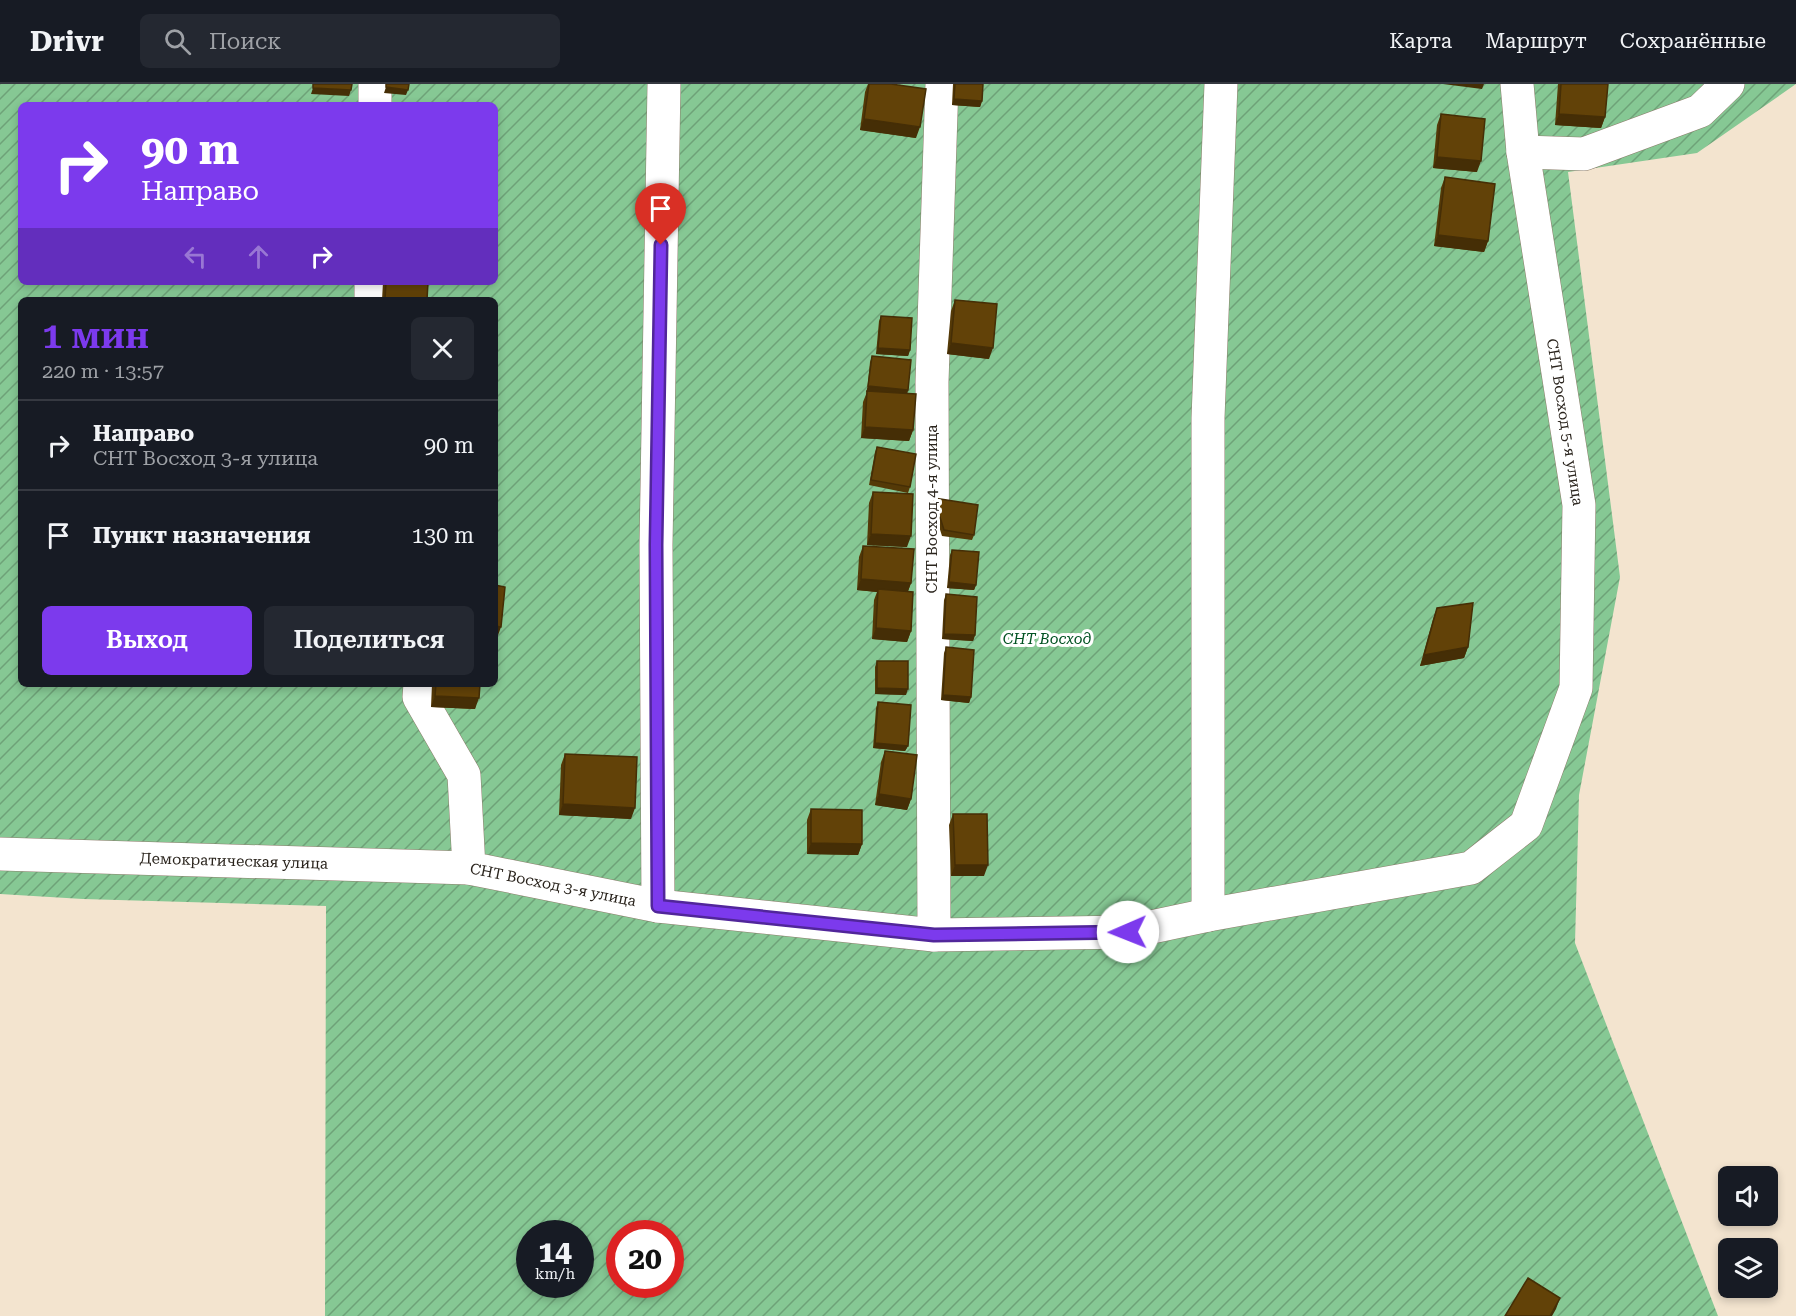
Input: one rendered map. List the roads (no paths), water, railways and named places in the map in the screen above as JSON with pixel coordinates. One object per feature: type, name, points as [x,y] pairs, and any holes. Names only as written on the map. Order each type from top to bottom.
[{"type":"street","points":[[375,84],[375,102]]},
{"type":"street","name":"СНТ Восход 3-я улица","points":[[420,687],[419,697],[464,775],[469,868],[658,906],[656,545],[664,84]]},
{"type":"street","name":"СНТ Восход 4-я улица","points":[[934,935],[932,382],[942,84]]},
{"type":"street","points":[[658,906],[934,935],[1128,932],[1208,915],[1208,418],[1221,84]]},
{"type":"street","name":"СНТ Восход 5-я улица","points":[[1208,915],[1472,868],[1526,825],[1576,688],[1579,505],[1523,152],[1517,84]]},
{"type":"street","points":[[1523,152],[1584,154],[1700,111],[1728,84]]},
{"type":"street","name":"Демократическая улица","points":[[0,854],[469,868]]},
{"type":"park label","name":"СНТ Восход","points":[[1047,639]]}]
